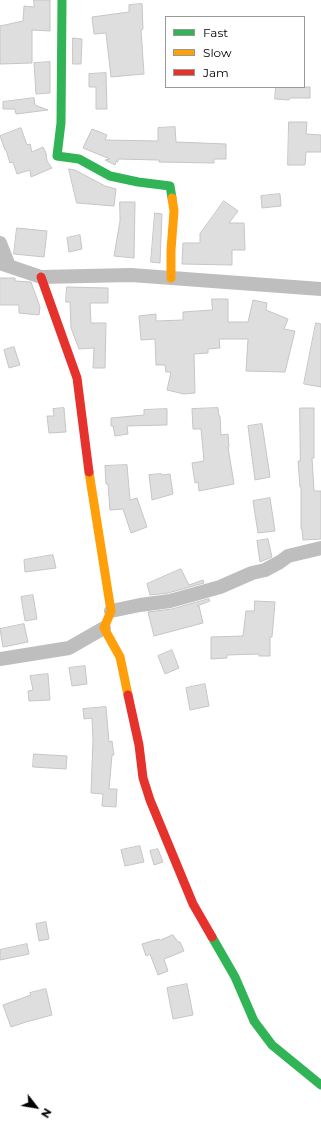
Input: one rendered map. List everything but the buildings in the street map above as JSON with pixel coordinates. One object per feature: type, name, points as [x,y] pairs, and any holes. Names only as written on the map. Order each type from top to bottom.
[{"type":"street","points":[[62,0],[61,123],[57,156],[80,159],[110,176],[138,182],[170,186],[174,211],[170,250],[171,278]]},
{"type":"street","points":[[0,243],[4,264],[41,277],[130,275],[321,289]]},
{"type":"street","points":[[0,659],[69,648],[104,628],[111,611],[90,484],[77,378],[41,277]]},
{"type":"street","points":[[111,611],[170,601],[220,586],[252,573],[265,570],[288,556],[321,548]]},
{"type":"street","points":[[104,628],[120,657],[139,746],[143,778],[150,800],[194,904],[235,977],[254,1021],[272,1045],[321,1085]]},
{"type":"traffic: fast","points":[[62,0],[61,123],[57,156],[79,159],[110,176],[138,182],[170,186],[172,198]]},
{"type":"traffic: fast","points":[[212,937],[235,977],[254,1021],[272,1045],[321,1085]]},
{"type":"traffic: slow","points":[[171,278],[171,250],[174,211],[172,198]]},
{"type":"traffic: slow","points":[[89,472],[111,611],[104,628],[120,657],[128,695]]},
{"type":"traffic: jam","points":[[41,277],[77,378],[89,472]]},
{"type":"traffic: jam","points":[[128,695],[139,745],[143,778],[150,800],[193,904],[212,937]]}]
